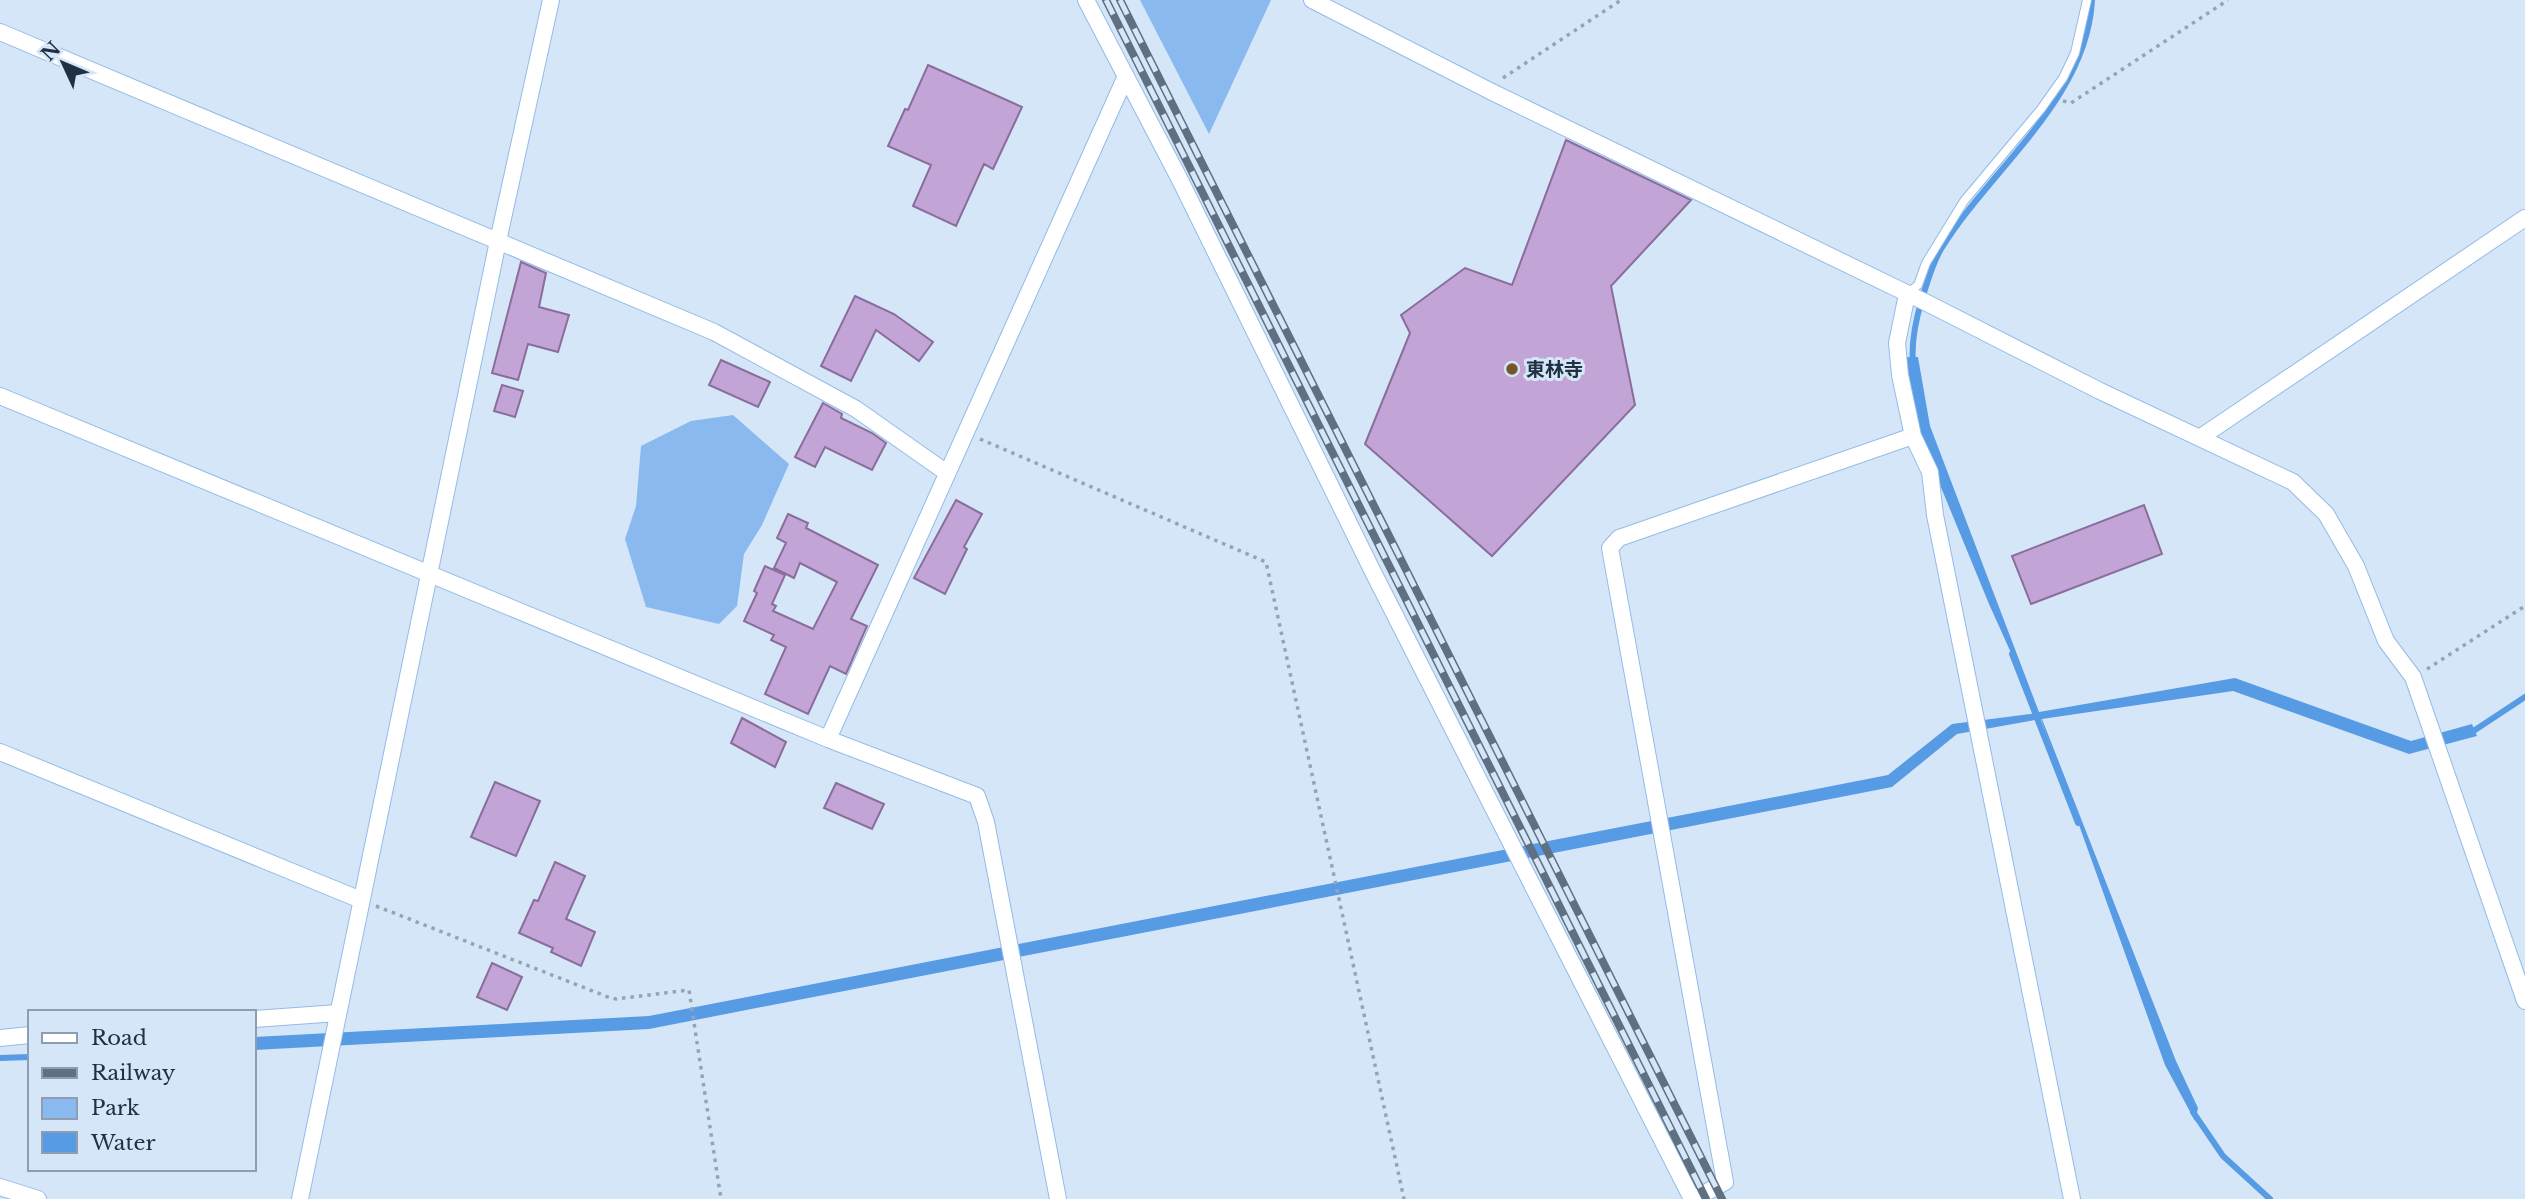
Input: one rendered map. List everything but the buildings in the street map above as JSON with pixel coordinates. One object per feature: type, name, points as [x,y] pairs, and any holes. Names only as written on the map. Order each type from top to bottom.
[{"type":"street","points":[[300,1199],[498,241],[551,0]]},
{"type":"street","points":[[1086,0],[1178,178],[1373,572],[1693,1199],[1725,1182],[1609,548],[1619,538],[1913,436]]},
{"type":"street","points":[[1312,0],[1492,92],[2100,391],[2293,482],[2326,514],[2356,566],[2386,641],[2413,677],[2525,1001]]},
{"type":"street","points":[[0,32],[714,332],[856,409],[947,473]]},
{"type":"street","points":[[828,739],[1126,76]]},
{"type":"street","points":[[2201,438],[2525,218]]},
{"type":"street","points":[[1907,294],[1897,343],[1902,385],[1913,436],[1930,472],[1935,515],[2072,1199]]},
{"type":"street","points":[[0,396],[828,739],[976,796],[986,822],[1058,1199]]},
{"type":"street","points":[[0,752],[362,900]]},
{"type":"street","points":[[256,1019],[338,1013]]},
{"type":"street","points":[[0,1038],[28,1035]]},
{"type":"street","points":[[0,1187],[38,1199]]},
{"type":"lane","points":[[1907,294],[1918,285],[1926,263],[1964,201],[2041,109],[2063,78],[2075,53],[2087,0]]},
{"type":"path","points":[[1492,92],[1497,82],[1621,0]]},
{"type":"path","points":[[2063,101],[2071,103],[2228,0]]},
{"type":"path","points":[[965,433],[1266,562],[1405,1199]]},
{"type":"path","points":[[2413,677],[2525,606]]},
{"type":"path","points":[[362,900],[608,998],[689,990],[721,1199]]},
{"type":"green space","points":[[1140,0],[1271,0],[1209,134]]},
{"type":"green space","points":[[733,415],[789,464],[762,525],[744,554],[737,606],[719,624],[646,607],[625,539],[636,506],[641,446],[691,421]]},
{"type":"water","points":[[1906,357],[1918,357],[1930,426],[2039,712],[2235,678],[2411,741],[2472,724],[2477,736],[2409,754],[2233,691],[2042,719],[2176,1061],[2198,1108],[2195,1121],[2165,1065],[2041,719],[1957,734],[1892,787],[649,1029],[256,1050],[256,1037],[649,1016],[1888,775],[1952,724],[2038,713],[1989,604],[1917,429]]},
{"type":"waterway","points":[[1913,363],[1913,339],[1918,314],[1938,255],[1961,219],[2033,132],[2055,101],[2073,69],[2086,36],[2092,0]]},
{"type":"waterway","points":[[2012,654],[2078,823]]},
{"type":"waterway","points":[[2468,732],[2525,697]]},
{"type":"waterway","points":[[0,1058],[28,1057]]},
{"type":"waterway","points":[[2193,1112],[2223,1156],[2270,1199]]},
{"type":"railway","points":[[1106,0],[1706,1199]]},
{"type":"railway","points":[[1120,0],[1722,1199]]},
{"type":"place","name":"東林寺","points":[[1512,369]]}]
